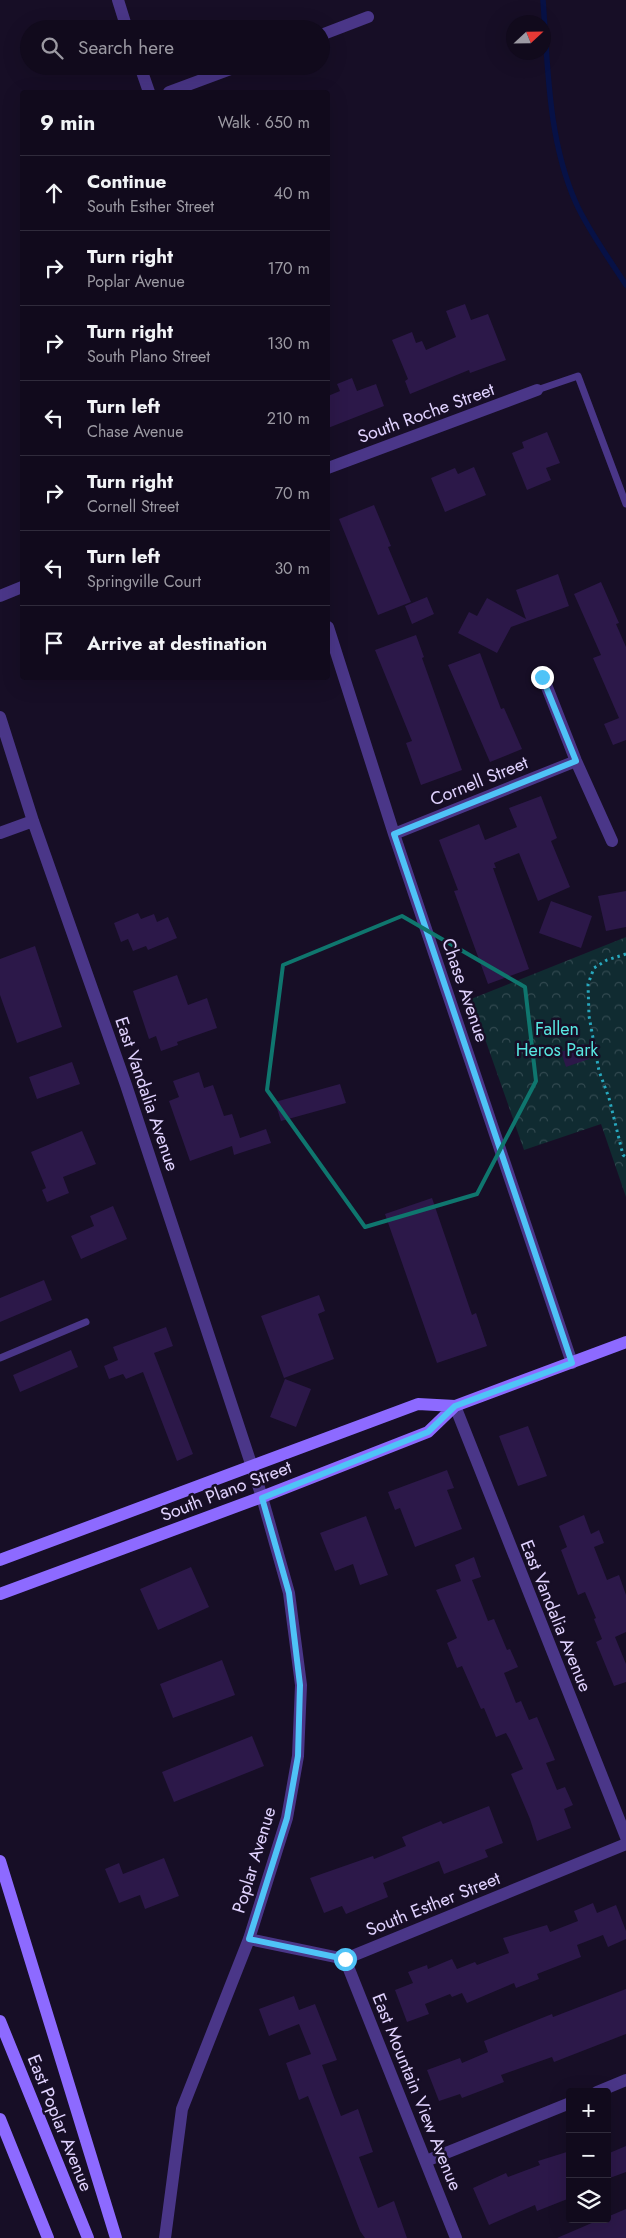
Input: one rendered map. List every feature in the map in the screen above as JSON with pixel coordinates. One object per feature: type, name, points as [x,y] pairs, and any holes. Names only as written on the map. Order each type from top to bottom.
[{"type":"main road","name":"South Plano Street","points":[[0,1560],[418,1404],[455,1406],[626,1342]]},
{"type":"main road","name":"South Plano Street","points":[[2,1594],[262,1498],[428,1432],[455,1406]]},
{"type":"main road","points":[[0,1861],[116,2238]]},
{"type":"main road","name":"East Poplar Avenue","points":[[0,2021],[88,2238]]},
{"type":"main road","points":[[0,2120],[48,2238]]},
{"type":"street","points":[[118,0],[124,20]]},
{"type":"street","points":[[330,32],[368,18]]},
{"type":"street","points":[[143,75],[148,90]]},
{"type":"street","points":[[174,90],[215,75]]},
{"type":"street","name":"South Roche Street","points":[[330,467],[538,390]]},
{"type":"street","points":[[0,596],[20,588]]},
{"type":"street","name":"Chase Avenue","points":[[330,633],[394,834],[572,1363]]},
{"type":"street","points":[[542,677],[576,761],[612,841]]},
{"type":"street","name":"East Vandalia Avenue","points":[[0,717],[33,820],[126,1085],[256,1484]]},
{"type":"street","name":"Cornell Street","points":[[394,834],[576,761]]},
{"type":"street","points":[[0,833],[33,820]]},
{"type":"street","name":"East Vandalia Avenue","points":[[455,1406],[626,1838]]},
{"type":"street","name":"Poplar Avenue","points":[[165,2238],[182,2109],[249,1939],[287,1818],[298,1756],[300,1694],[289,1593],[262,1498],[256,1484]]},
{"type":"street","name":"South Esther Street","points":[[345,1959],[626,1844]]},
{"type":"street","points":[[249,1939],[345,1959]]},
{"type":"street","name":"East Mountain View Avenue","points":[[345,1959],[456,2238]]},
{"type":"street","points":[[607,2088],[626,2080]]},
{"type":"street","points":[[426,2161],[566,2105]]},
{"type":"lane","points":[[538,390],[578,376],[626,504]]},
{"type":"lane","points":[[0,1358],[86,1322]]},
{"type":"path","points":[[626,954],[607,960],[594,968],[588,984],[589,1016],[599,1071],[610,1098],[622,1155],[626,1157]]},
{"type":"highlighted area","points":[[402,916],[525,987],[536,1081],[477,1194],[365,1227],[267,1090],[283,965]]},
{"type":"green space","name":"Fallen Heros Park","points":[[626,937],[626,1197],[601,1124],[524,1150],[471,999]]},
{"type":"building","points":[[465,304],[471,320],[488,314],[506,360],[470,373],[469,370],[410,394],[405,381],[408,379],[392,340],[412,332],[416,343],[422,341],[426,350],[456,337],[446,311]]},
{"type":"building","points":[[352,378],[357,391],[376,384],[384,406],[330,427],[330,395],[340,391],[337,384]]},
{"type":"building","points":[[547,432],[560,463],[546,468],[551,480],[527,490],[512,453],[524,448],[522,442]]},
{"type":"building","points":[[474,467],[486,495],[445,512],[431,478],[455,468],[458,474]]},
{"type":"building","points":[[374,505],[391,546],[388,547],[411,602],[378,615],[339,519]]},
{"type":"building","points":[[558,574],[569,606],[511,627],[497,653],[458,633],[469,612],[477,616],[487,598],[526,619],[516,590]]},
{"type":"building","points":[[601,582],[619,623],[616,624],[626,647],[626,740],[613,745],[604,724],[619,718],[593,658],[601,655],[574,594]]},
{"type":"building","points":[[427,597],[434,614],[412,624],[405,606]]},
{"type":"building","points":[[416,635],[424,657],[422,658],[462,770],[421,785],[406,743],[412,741],[375,650]]},
{"type":"building","points":[[480,653],[501,709],[504,708],[522,749],[490,762],[448,665]]},
{"type":"building","points":[[541,796],[557,838],[551,841],[570,887],[538,901],[519,853],[494,863],[496,868],[493,868],[529,969],[488,984],[454,891],[458,890],[439,840],[479,824],[485,840],[517,827],[509,808]]},
{"type":"building","points":[[626,891],[626,927],[606,931],[598,896]]},
{"type":"building","points":[[551,901],[592,916],[581,948],[539,933]]},
{"type":"building","points":[[138,913],[141,919],[154,914],[157,922],[168,917],[177,938],[148,950],[146,946],[133,951],[128,939],[121,942],[114,923]]},
{"type":"building","points":[[35,946],[62,1027],[17,1043],[0,995],[0,959]]},
{"type":"building","points":[[177,975],[188,1005],[207,998],[217,1028],[177,1042],[178,1045],[161,1051],[156,1036],[149,1039],[133,991]]},
{"type":"building","points":[[584,1044],[589,1059],[566,1067],[561,1052]]},
{"type":"building","points":[[72,1062],[80,1084],[37,1099],[29,1077]]},
{"type":"building","points":[[199,1072],[204,1088],[213,1085],[224,1116],[232,1114],[240,1138],[266,1129],[271,1143],[234,1155],[232,1146],[190,1161],[169,1101],[179,1097],[173,1081]]},
{"type":"building","points":[[340,1084],[346,1103],[281,1121],[275,1102]]},
{"type":"building","points":[[82,1131],[96,1164],[63,1177],[69,1193],[47,1202],[42,1190],[46,1188],[31,1152]]},
{"type":"building","points":[[432,1198],[472,1315],[476,1313],[487,1346],[437,1363],[385,1214]]},
{"type":"building","points":[[113,1206],[127,1239],[81,1259],[71,1236],[94,1226],[90,1216]]},
{"type":"building","points":[[44,1280],[52,1300],[0,1322],[0,1298]]},
{"type":"building","points":[[319,1295],[325,1311],[318,1314],[334,1359],[284,1378],[261,1316]]},
{"type":"building","points":[[166,1327],[173,1346],[154,1353],[193,1454],[177,1461],[143,1372],[126,1379],[123,1374],[109,1379],[104,1366],[118,1360],[113,1347]]},
{"type":"building","points":[[71,1350],[78,1367],[20,1392],[13,1375]]},
{"type":"building","points":[[285,1379],[311,1389],[296,1427],[270,1417]]},
{"type":"building","points":[[528,1426],[547,1476],[518,1486],[499,1436]]},
{"type":"building","points":[[447,1470],[454,1488],[447,1490],[462,1529],[415,1547],[400,1508],[395,1510],[388,1492]]},
{"type":"building","points":[[584,1515],[591,1534],[599,1530],[604,1543],[594,1547],[607,1580],[619,1575],[626,1595],[626,1632],[615,1637],[626,1664],[626,1682],[614,1686],[596,1642],[602,1639],[594,1619],[596,1618],[585,1592],[578,1595],[561,1550],[567,1547],[559,1526]]},
{"type":"building","points":[[366,1516],[388,1575],[360,1585],[353,1564],[335,1571],[320,1533]]},
{"type":"building","points":[[474,1557],[481,1577],[472,1580],[488,1621],[494,1619],[507,1650],[510,1649],[518,1667],[504,1673],[516,1703],[521,1701],[529,1720],[537,1717],[555,1760],[546,1763],[557,1790],[565,1787],[573,1805],[564,1809],[571,1828],[537,1841],[511,1774],[523,1769],[510,1740],[506,1733],[496,1737],[484,1708],[481,1709],[462,1666],[457,1668],[447,1643],[457,1638],[436,1590],[461,1581],[455,1565]]},
{"type":"building","points":[[191,1567],[209,1607],[158,1630],[140,1589]]},
{"type":"building","points":[[222,1660],[235,1695],[173,1718],[160,1684]]},
{"type":"building","points":[[252,1736],[264,1766],[174,1802],[162,1772]]},
{"type":"building","points":[[489,1806],[503,1843],[485,1850],[488,1857],[444,1874],[439,1861],[383,1883],[388,1897],[346,1914],[342,1906],[324,1913],[310,1878],[373,1856],[374,1859],[406,1846],[402,1837],[441,1821],[443,1824]]},
{"type":"building","points":[[164,1858],[179,1896],[145,1909],[140,1895],[119,1903],[105,1869],[119,1863],[123,1874]]},
{"type":"building","points":[[593,1903],[597,1913],[616,1905],[626,1931],[626,1939],[608,1947],[603,1935],[577,1945],[581,1957],[537,1974],[539,1979],[516,1988],[514,1983],[467,2003],[462,1993],[452,1997],[450,1994],[425,2004],[429,2014],[407,2022],[395,1990],[413,1983],[408,1972],[427,1965],[428,1969],[452,1959],[457,1969],[475,1962],[477,1965],[509,1953],[503,1938],[547,1925],[550,1932],[578,1921],[574,1911]]},
{"type":"building","points":[[626,1989],[626,2034],[554,2062],[552,2057],[501,2075],[504,2082],[462,2098],[460,2094],[439,2101],[427,2070],[460,2058],[462,2063],[488,2052],[484,2041],[552,2014],[553,2017]]},
{"type":"building","points":[[294,1996],[299,2010],[315,2004],[337,2060],[322,2065],[341,2116],[358,2109],[373,2152],[359,2157],[378,2208],[394,2201],[407,2238],[365,2238],[360,2231],[308,2096],[299,2100],[286,2063],[311,2054],[299,2024],[269,2036],[259,2009]]},
{"type":"building","points":[[626,2146],[626,2172],[611,2178],[611,2152]]},
{"type":"building","points":[[566,2152],[566,2200],[537,2211],[535,2205],[489,2225],[473,2188],[506,2173],[508,2177],[540,2165],[538,2161]]},
{"type":"building","points":[[626,2209],[626,2238],[557,2238],[592,2223],[611,2223],[611,2215]]},
{"type":"waterway","points":[[543,0],[551,103],[560,154],[567,179],[576,203],[587,224],[626,285]]},
{"type":"route","points":[[345,1959],[249,1939],[287,1818],[298,1756],[300,1685],[289,1593],[262,1498],[428,1432],[455,1406],[572,1363],[394,834],[576,761],[542,677]]}]
